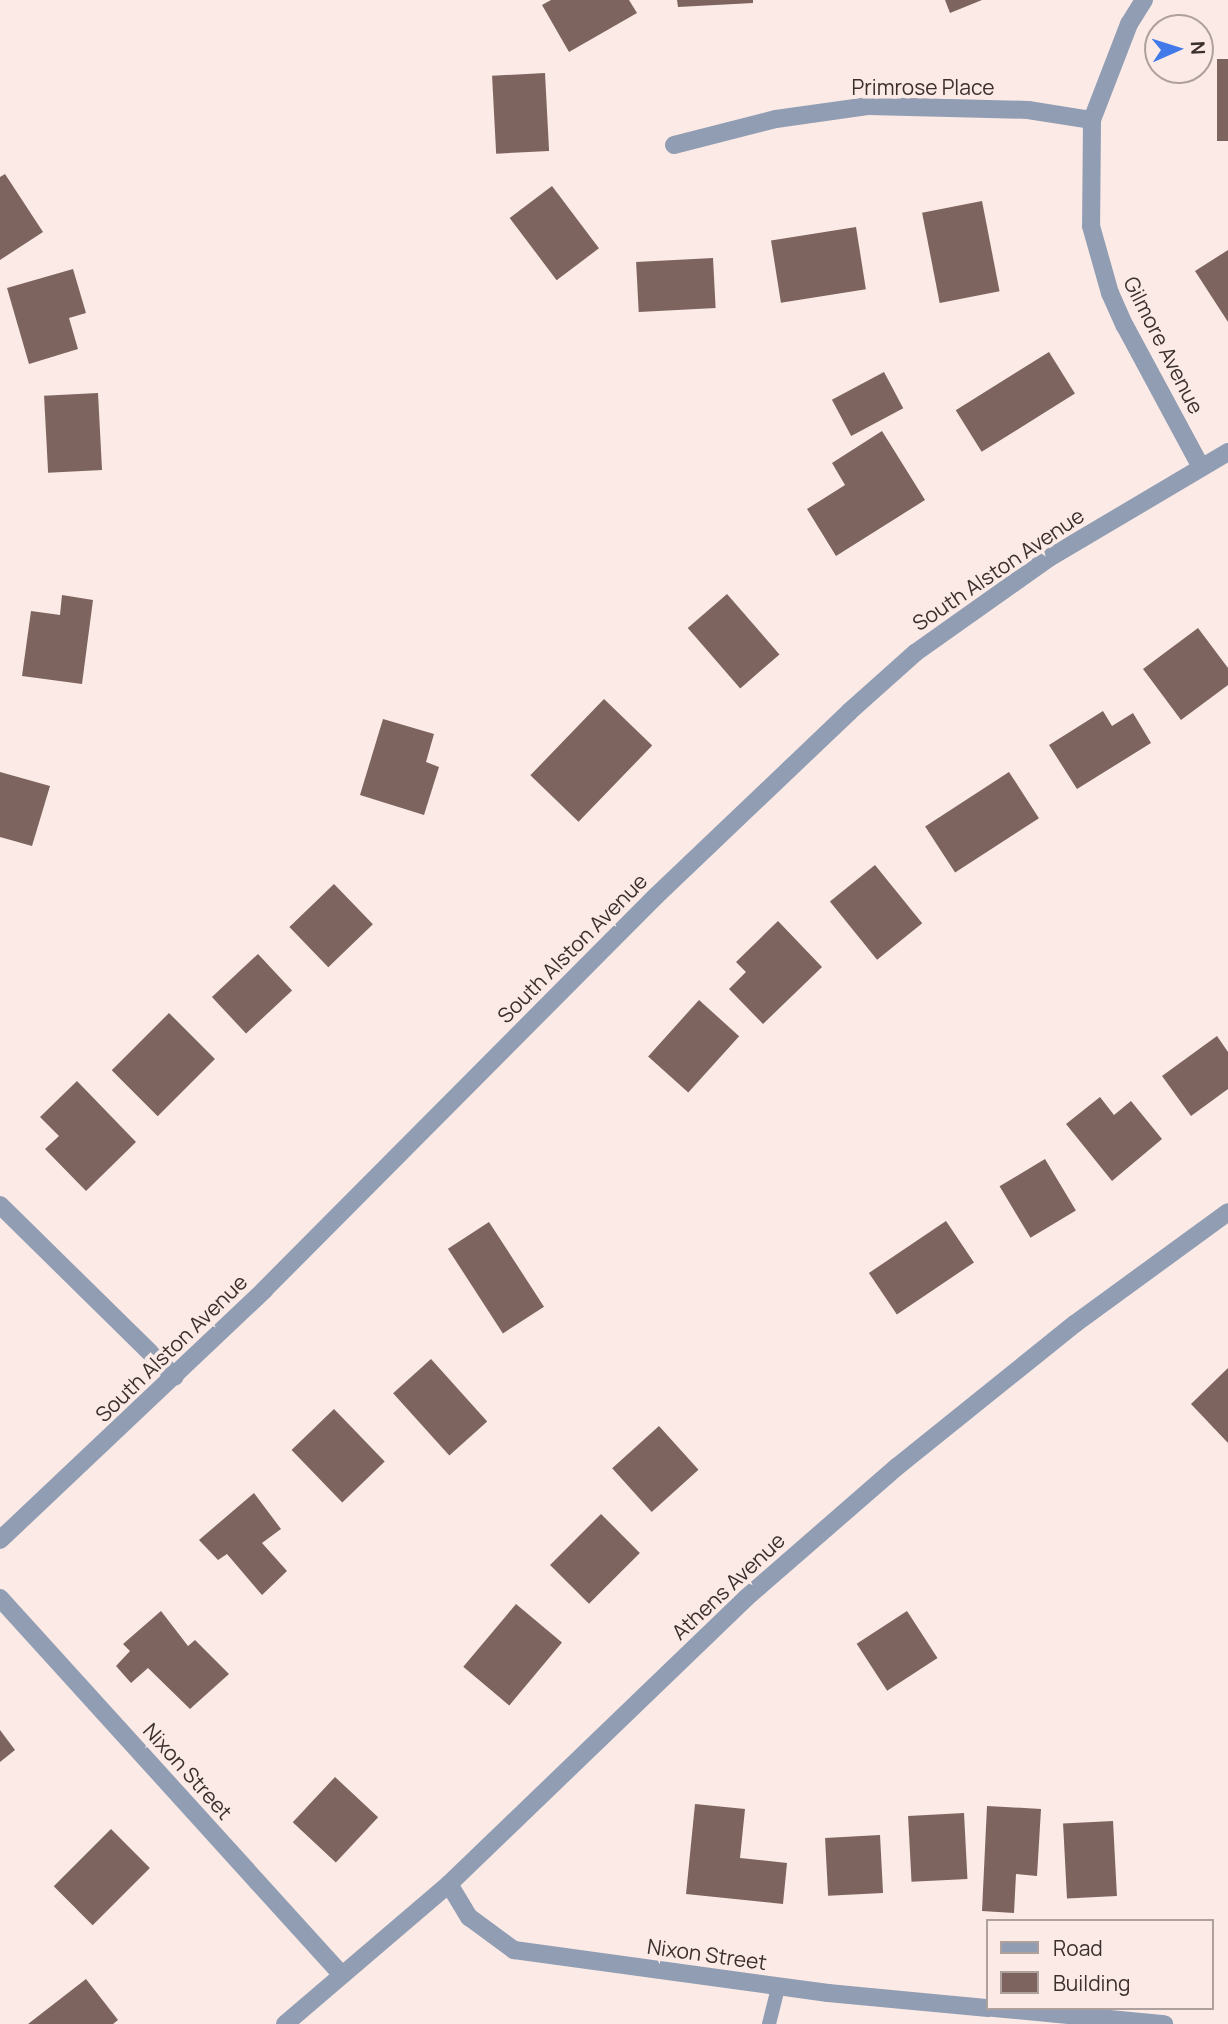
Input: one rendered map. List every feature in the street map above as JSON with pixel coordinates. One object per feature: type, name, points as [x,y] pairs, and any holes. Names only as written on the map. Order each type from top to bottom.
[{"type":"street","name":"Gilmore Avenue","points":[[1144,0],[1129,24],[1092,120],[1088,158],[1097,253],[1125,326],[1201,467]]},
{"type":"street","name":"Primrose Place","points":[[674,145],[776,120],[869,106],[1001,109],[1092,120]]},
{"type":"street","name":"South Alston Avenue","points":[[0,1540],[175,1377],[656,895],[915,653],[1049,558],[1228,452]]},
{"type":"street","points":[[0,1205],[175,1377]]},
{"type":"street","name":"Athens Avenue","points":[[285,2024],[449,1884],[746,1598],[888,1474],[1076,1323],[1228,1212]]},
{"type":"street","name":"Nixon Street","points":[[0,1598],[342,1975]]},
{"type":"street","name":"Nixon Street","points":[[449,1884],[469,1917],[514,1950],[778,1987],[986,2008]]},
{"type":"street","points":[[1015,2010],[1164,2024]]},
{"type":"lane","points":[[769,2024],[778,1987]]},
{"type":"building","points":[[551,0],[629,0],[637,13],[569,52],[542,5]]},
{"type":"building","points":[[677,0],[753,0],[753,3],[678,7]]},
{"type":"building","points":[[945,0],[982,0],[950,13]]},
{"type":"building","points":[[1217,59],[1228,59],[1228,141],[1217,141]]},
{"type":"building","points":[[545,73],[549,151],[496,154],[492,76]]},
{"type":"building","points":[[5,174],[43,232],[0,260],[0,177]]},
{"type":"building","points":[[552,186],[599,248],[557,280],[510,218]]},
{"type":"building","points":[[982,201],[1000,291],[940,303],[922,213]]},
{"type":"building","points":[[856,227],[866,289],[781,303],[771,240]]},
{"type":"building","points":[[1228,250],[1228,322],[1195,271]]},
{"type":"building","points":[[713,258],[716,308],[639,312],[636,262]]},
{"type":"building","points":[[73,269],[86,313],[69,318],[78,349],[29,364],[7,288]]},
{"type":"building","points":[[1049,352],[1075,394],[982,452],[956,410]]},
{"type":"building","points":[[884,372],[903,408],[851,436],[832,400]]},
{"type":"building","points":[[98,393],[102,470],[48,473],[44,396]]},
{"type":"building","points":[[882,431],[925,500],[836,556],[807,509],[845,485],[832,463]]},
{"type":"building","points":[[727,594],[779,654],[740,688],[688,628]]},
{"type":"building","points":[[62,595],[93,600],[82,684],[22,676],[31,611],[60,615]]},
{"type":"building","points":[[1198,628],[1228,668],[1228,685],[1181,720],[1143,669]]},
{"type":"building","points":[[604,699],[652,746],[579,822],[530,775]]},
{"type":"building","points":[[1103,711],[1112,726],[1133,713],[1151,743],[1077,789],[1049,745]]},
{"type":"building","points":[[383,719],[434,734],[426,762],[439,767],[424,815],[360,795]]},
{"type":"building","points":[[0,772],[50,786],[32,846],[0,837]]},
{"type":"building","points":[[1009,772],[1039,818],[955,873],[925,826]]},
{"type":"building","points":[[875,865],[922,923],[877,960],[830,902]]},
{"type":"building","points":[[334,884],[373,924],[328,967],[289,927]]},
{"type":"building","points":[[778,921],[822,967],[763,1024],[729,989],[746,972],[736,962]]},
{"type":"building","points":[[258,954],[292,991],[246,1034],[212,997]]},
{"type":"building","points":[[699,1000],[739,1036],[688,1093],[648,1056]]},
{"type":"building","points":[[169,1013],[215,1059],[158,1116],[112,1070]]},
{"type":"building","points":[[1217,1036],[1228,1052],[1228,1089],[1191,1116],[1162,1076]]},
{"type":"building","points":[[77,1081],[136,1142],[86,1191],[45,1149],[59,1136],[40,1117]]},
{"type":"building","points":[[1100,1097],[1114,1115],[1131,1101],[1162,1139],[1112,1181],[1066,1124]]},
{"type":"building","points":[[1045,1159],[1076,1210],[1030,1238],[1000,1186]]},
{"type":"building","points":[[946,1221],[974,1262],[897,1314],[869,1273]]},
{"type":"building","points":[[489,1222],[544,1307],[503,1333],[448,1249]]},
{"type":"building","points":[[431,1359],[487,1421],[449,1456],[393,1393]]},
{"type":"building","points":[[1228,1368],[1228,1443],[1191,1404]]},
{"type":"building","points":[[334,1409],[385,1462],[342,1502],[292,1450]]},
{"type":"building","points":[[659,1426],[698,1470],[652,1512],[612,1468]]},
{"type":"building","points":[[254,1493],[281,1529],[262,1543],[287,1571],[262,1595],[227,1554],[218,1560],[199,1540]]},
{"type":"building","points":[[601,1514],[640,1553],[589,1604],[550,1565]]},
{"type":"building","points":[[516,1604],[562,1643],[509,1705],[463,1667]]},
{"type":"building","points":[[161,1611],[188,1646],[195,1640],[229,1674],[190,1709],[148,1668],[131,1683],[116,1666],[130,1651],[123,1644]]},
{"type":"building","points":[[907,1611],[937,1658],[887,1691],[857,1644]]},
{"type":"building","points":[[0,1730],[15,1750],[0,1762]]},
{"type":"building","points":[[335,1777],[378,1817],[336,1863],[293,1822]]},
{"type":"building","points":[[695,1804],[745,1809],[740,1858],[787,1863],[783,1904],[686,1894]]},
{"type":"building","points":[[987,1806],[1041,1809],[1037,1876],[1016,1874],[1014,1913],[982,1911]]},
{"type":"building","points":[[964,1813],[967,1879],[912,1882],[908,1816]]},
{"type":"building","points":[[1113,1821],[1117,1896],[1067,1899],[1063,1824]]},
{"type":"building","points":[[111,1829],[150,1868],[93,1925],[54,1886]]},
{"type":"building","points":[[880,1835],[883,1893],[828,1896],[825,1838]]},
{"type":"building","points":[[86,1979],[118,2020],[113,2024],[28,2024]]}]
